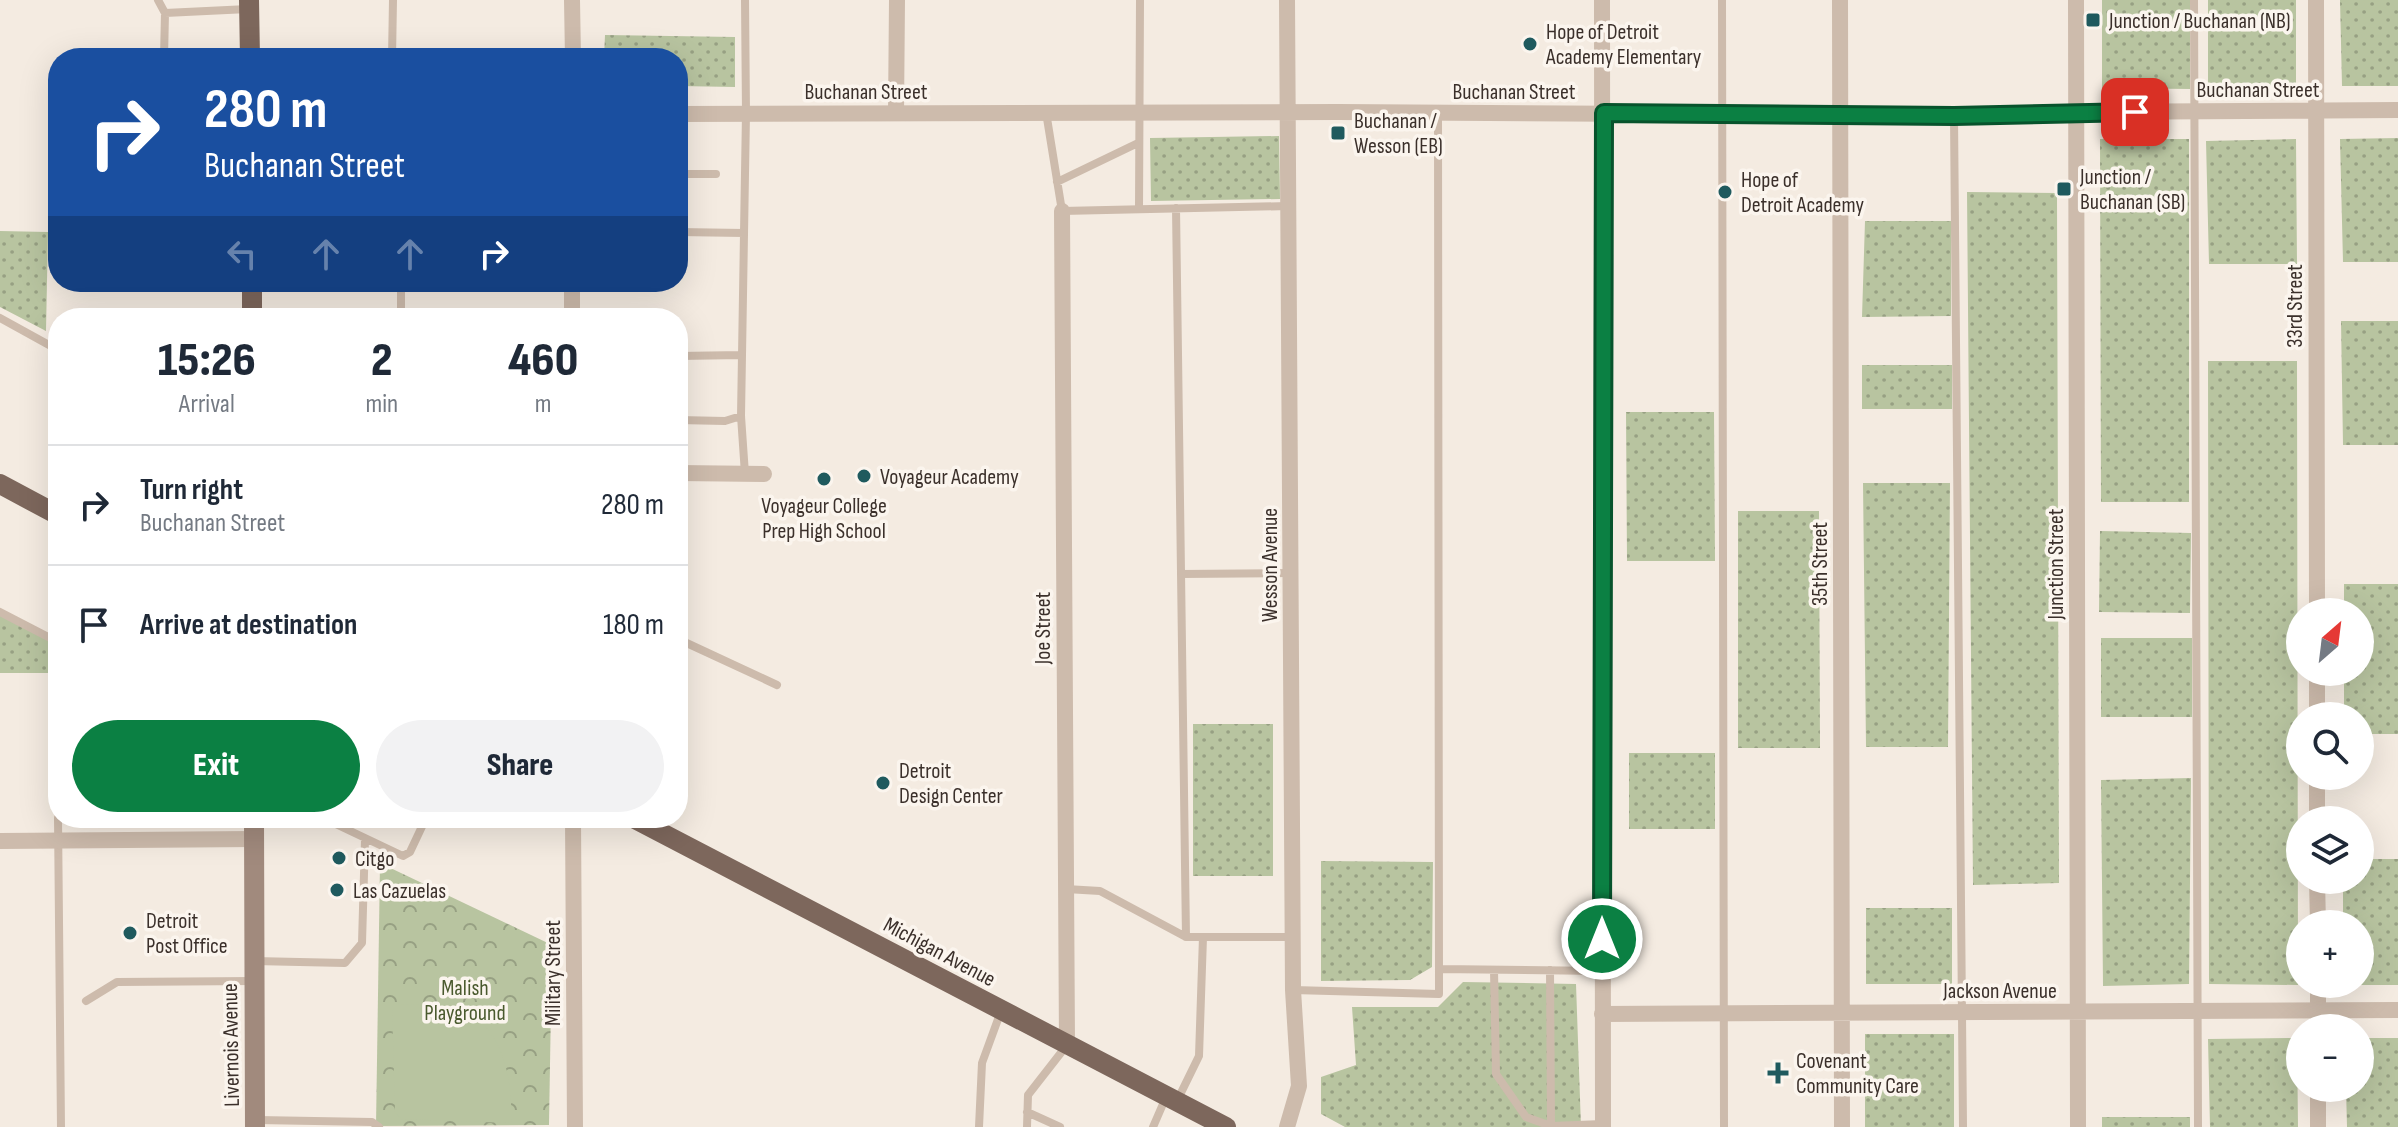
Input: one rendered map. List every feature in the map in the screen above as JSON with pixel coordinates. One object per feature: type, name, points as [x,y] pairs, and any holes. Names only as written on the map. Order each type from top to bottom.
[{"type":"main road","points":[[249,4],[250,48]]},
{"type":"main road","points":[[0,484],[48,510]]},
{"type":"main road","name":"Livernois Avenue","points":[[254,828],[255,1124]]},
{"type":"main road","name":"Michigan Avenue","points":[[652,828],[1226,1127]]},
{"type":"street","points":[[572,0],[573,48]]},
{"type":"street","points":[[896,113],[897,0]]},
{"type":"street","name":"Wesson Avenue","points":[[1287,0],[1293,990],[1299,1086],[1287,1127]]},
{"type":"street","points":[[1602,0],[1603,1126]]},
{"type":"street","name":"35th Street","points":[[1840,0],[1842,1127]]},
{"type":"street","name":"Junction Street","points":[[2076,0],[2078,1127]]},
{"type":"street","name":"33rd Street","points":[[2316,0],[2317,598]]},
{"type":"street","name":"Buchanan Street","points":[[688,114],[1722,112],[1954,116],[2398,110]]},
{"type":"street","name":"Joe Street","points":[[1062,211],[1067,1044]]},
{"type":"street","points":[[688,473],[764,474]]},
{"type":"street","points":[[0,841],[254,828]]},
{"type":"street","name":"Military Street","points":[[573,828],[575,1127]]},
{"type":"street","points":[[2318,998],[2318,1014]]},
{"type":"street","name":"Jackson Avenue","points":[[1602,1014],[2398,1010]]},
{"type":"street","points":[[2318,1102],[2318,1127]]},
{"type":"lane","points":[[158,0],[165,13],[164,48]]},
{"type":"lane","points":[[392,48],[393,0]]},
{"type":"lane","points":[[745,0],[741,416],[745,474]]},
{"type":"lane","points":[[1139,209],[1140,0]]},
{"type":"lane","points":[[1722,0],[1724,1127]]},
{"type":"lane","points":[[2194,0],[2198,1127]]},
{"type":"lane","points":[[165,13],[249,4]]},
{"type":"lane","points":[[1046,112],[1062,211],[1289,206]]},
{"type":"lane","points":[[1293,990],[1439,994],[1438,112]]},
{"type":"lane","points":[[1954,116],[1963,1127]]},
{"type":"lane","points":[[1057,182],[1138,143]]},
{"type":"lane","points":[[688,174],[716,174]]},
{"type":"lane","points":[[1176,208],[1186,937]]},
{"type":"lane","points":[[688,232],[744,233]]},
{"type":"lane","points":[[0,318],[48,344]]},
{"type":"lane","points":[[688,356],[742,355]]},
{"type":"lane","points":[[688,420],[725,421],[741,416]]},
{"type":"lane","points":[[1181,574],[1291,573]]},
{"type":"lane","points":[[0,612],[48,637]]},
{"type":"lane","points":[[688,644],[777,685]]},
{"type":"lane","points":[[58,828],[61,1127]]},
{"type":"lane","points":[[343,828],[403,856],[410,852],[421,828]]},
{"type":"lane","points":[[86,1001],[117,982],[345,963],[362,943],[365,839]]},
{"type":"lane","points":[[1066,889],[1100,891],[1186,937],[1293,937]]},
{"type":"lane","points":[[1153,1127],[1199,1056],[1203,937]]},
{"type":"lane","points":[[1439,969],[1602,971]]},
{"type":"lane","points":[[1494,970],[1496,1074],[1526,1117],[1551,1126],[1603,1126]]},
{"type":"lane","points":[[1550,970],[1551,1126]]},
{"type":"lane","points":[[979,1127],[982,1063],[1001,1010]]},
{"type":"lane","points":[[1027,1127],[1028,1095],[1067,1044]]},
{"type":"lane","points":[[1027,1112],[1060,1127]]},
{"type":"lane","points":[[255,1124],[375,1125]]},
{"type":"green space","points":[[2102,0],[2190,0],[2190,89],[2102,88]]},
{"type":"green space","points":[[2208,0],[2296,0],[2296,87],[2208,87]]},
{"type":"green space","points":[[2340,0],[2398,0],[2398,86],[2342,86]]},
{"type":"green space","points":[[605,35],[735,37],[735,87],[688,86],[688,48],[604,48]]},
{"type":"green space","points":[[1279,136],[1280,199],[1151,201],[1150,138]]},
{"type":"green space","points":[[2398,138],[2398,262],[2343,262],[2340,139]]},
{"type":"green space","points":[[2100,139],[2189,139],[2189,502],[2101,502]]},
{"type":"green space","points":[[2296,139],[2297,264],[2209,264],[2206,141]]},
{"type":"green space","points":[[1967,192],[2057,193],[2059,883],[1973,885]]},
{"type":"green space","points":[[1865,221],[1951,221],[1951,316],[1862,317]]},
{"type":"green space","points":[[0,231],[48,232],[46,331],[0,307]]},
{"type":"green space","points":[[2341,321],[2398,321],[2398,445],[2343,445]]},
{"type":"green space","points":[[2208,361],[2297,361],[2297,598],[2286,598],[2286,686],[2298,686],[2298,702],[2286,702],[2286,790],[2298,790],[2298,806],[2286,806],[2286,894],[2298,894],[2298,910],[2286,910],[2286,985],[2209,984]]},
{"type":"green space","points":[[1862,365],[1952,365],[1952,409],[1862,409]]},
{"type":"green space","points":[[1626,412],[1714,412],[1715,561],[1627,561]]},
{"type":"green space","points":[[1863,483],[1950,483],[1948,747],[1866,747]]},
{"type":"green space","points":[[1738,511],[1819,511],[1820,748],[1738,748]]},
{"type":"green space","points":[[2100,531],[2191,533],[2190,613],[2099,612]]},
{"type":"green space","points":[[2344,584],[2398,584],[2398,734],[2374,734],[2374,702],[2344,702],[2344,686],[2374,686],[2374,598],[2344,598]]},
{"type":"green space","points":[[0,612],[48,638],[48,673],[0,673]]},
{"type":"green space","points":[[2101,638],[2192,638],[2192,717],[2101,717]]},
{"type":"green space","points":[[1193,724],[1273,724],[1273,876],[1193,876]]},
{"type":"green space","points":[[1629,753],[1715,753],[1715,829],[1629,829]]},
{"type":"green space","points":[[2191,778],[2189,984],[2103,986],[2101,780]]},
{"type":"green space","points":[[2374,859],[2398,859],[2398,985],[2374,985],[2374,910],[2343,910],[2343,894],[2374,894]]},
{"type":"green space","points":[[1321,861],[1433,862],[1432,967],[1410,980],[1321,981]]},
{"type":"green space","name":"Malish Playground","points":[[380,863],[552,945],[549,1125],[376,1126]]},
{"type":"green space","points":[[1866,908],[1952,908],[1952,984],[1866,984]]},
{"type":"green space","points":[[1463,982],[1576,984],[1581,1127],[1345,1127],[1321,1114],[1321,1077],[1356,1065],[1352,1007],[1438,1007]]},
{"type":"green space","points":[[392,1005],[447,1005],[466,1011],[492,1035],[506,1068],[511,1123],[401,1119],[395,1112]]},
{"type":"green space","points":[[1865,1034],[1954,1034],[1954,1127],[1865,1127]]},
{"type":"green space","points":[[2286,1038],[2286,1102],[2298,1102],[2298,1127],[2210,1127],[2208,1039]]},
{"type":"green space","points":[[2374,1038],[2398,1038],[2398,1127],[2347,1127],[2346,1102],[2374,1102]]},
{"type":"green space","points":[[2102,1117],[2190,1117],[2190,1127],[2102,1127]]},
{"type":"place","name":"Junction / Buchanan (NB)","points":[[2093,20]]},
{"type":"place","name":"Hope of Detroit Academy Elementary","points":[[1530,44]]},
{"type":"place","name":"Buchanan / Wesson (EB)","points":[[1338,133]]},
{"type":"place","name":"Junction / Buchanan (SB)","points":[[2064,189]]},
{"type":"place","name":"Hope of Detroit Academy","points":[[1725,192]]},
{"type":"place","name":"Voyageur Academy","points":[[864,476]]},
{"type":"place","name":"Voyageur College Prep High School","points":[[824,479]]},
{"type":"place","name":"Detroit Design Center","points":[[883,783]]},
{"type":"place","name":"Citgo","points":[[339,858]]},
{"type":"place","name":"Las Cazuelas","points":[[337,890]]},
{"type":"place","name":"Detroit Post Office","points":[[130,933]]},
{"type":"place","name":"Covenant Community Care","points":[[1778,1073]]},
{"type":"route","points":[[1602,939],[1604,113],[1954,116],[2135,112]]}]
